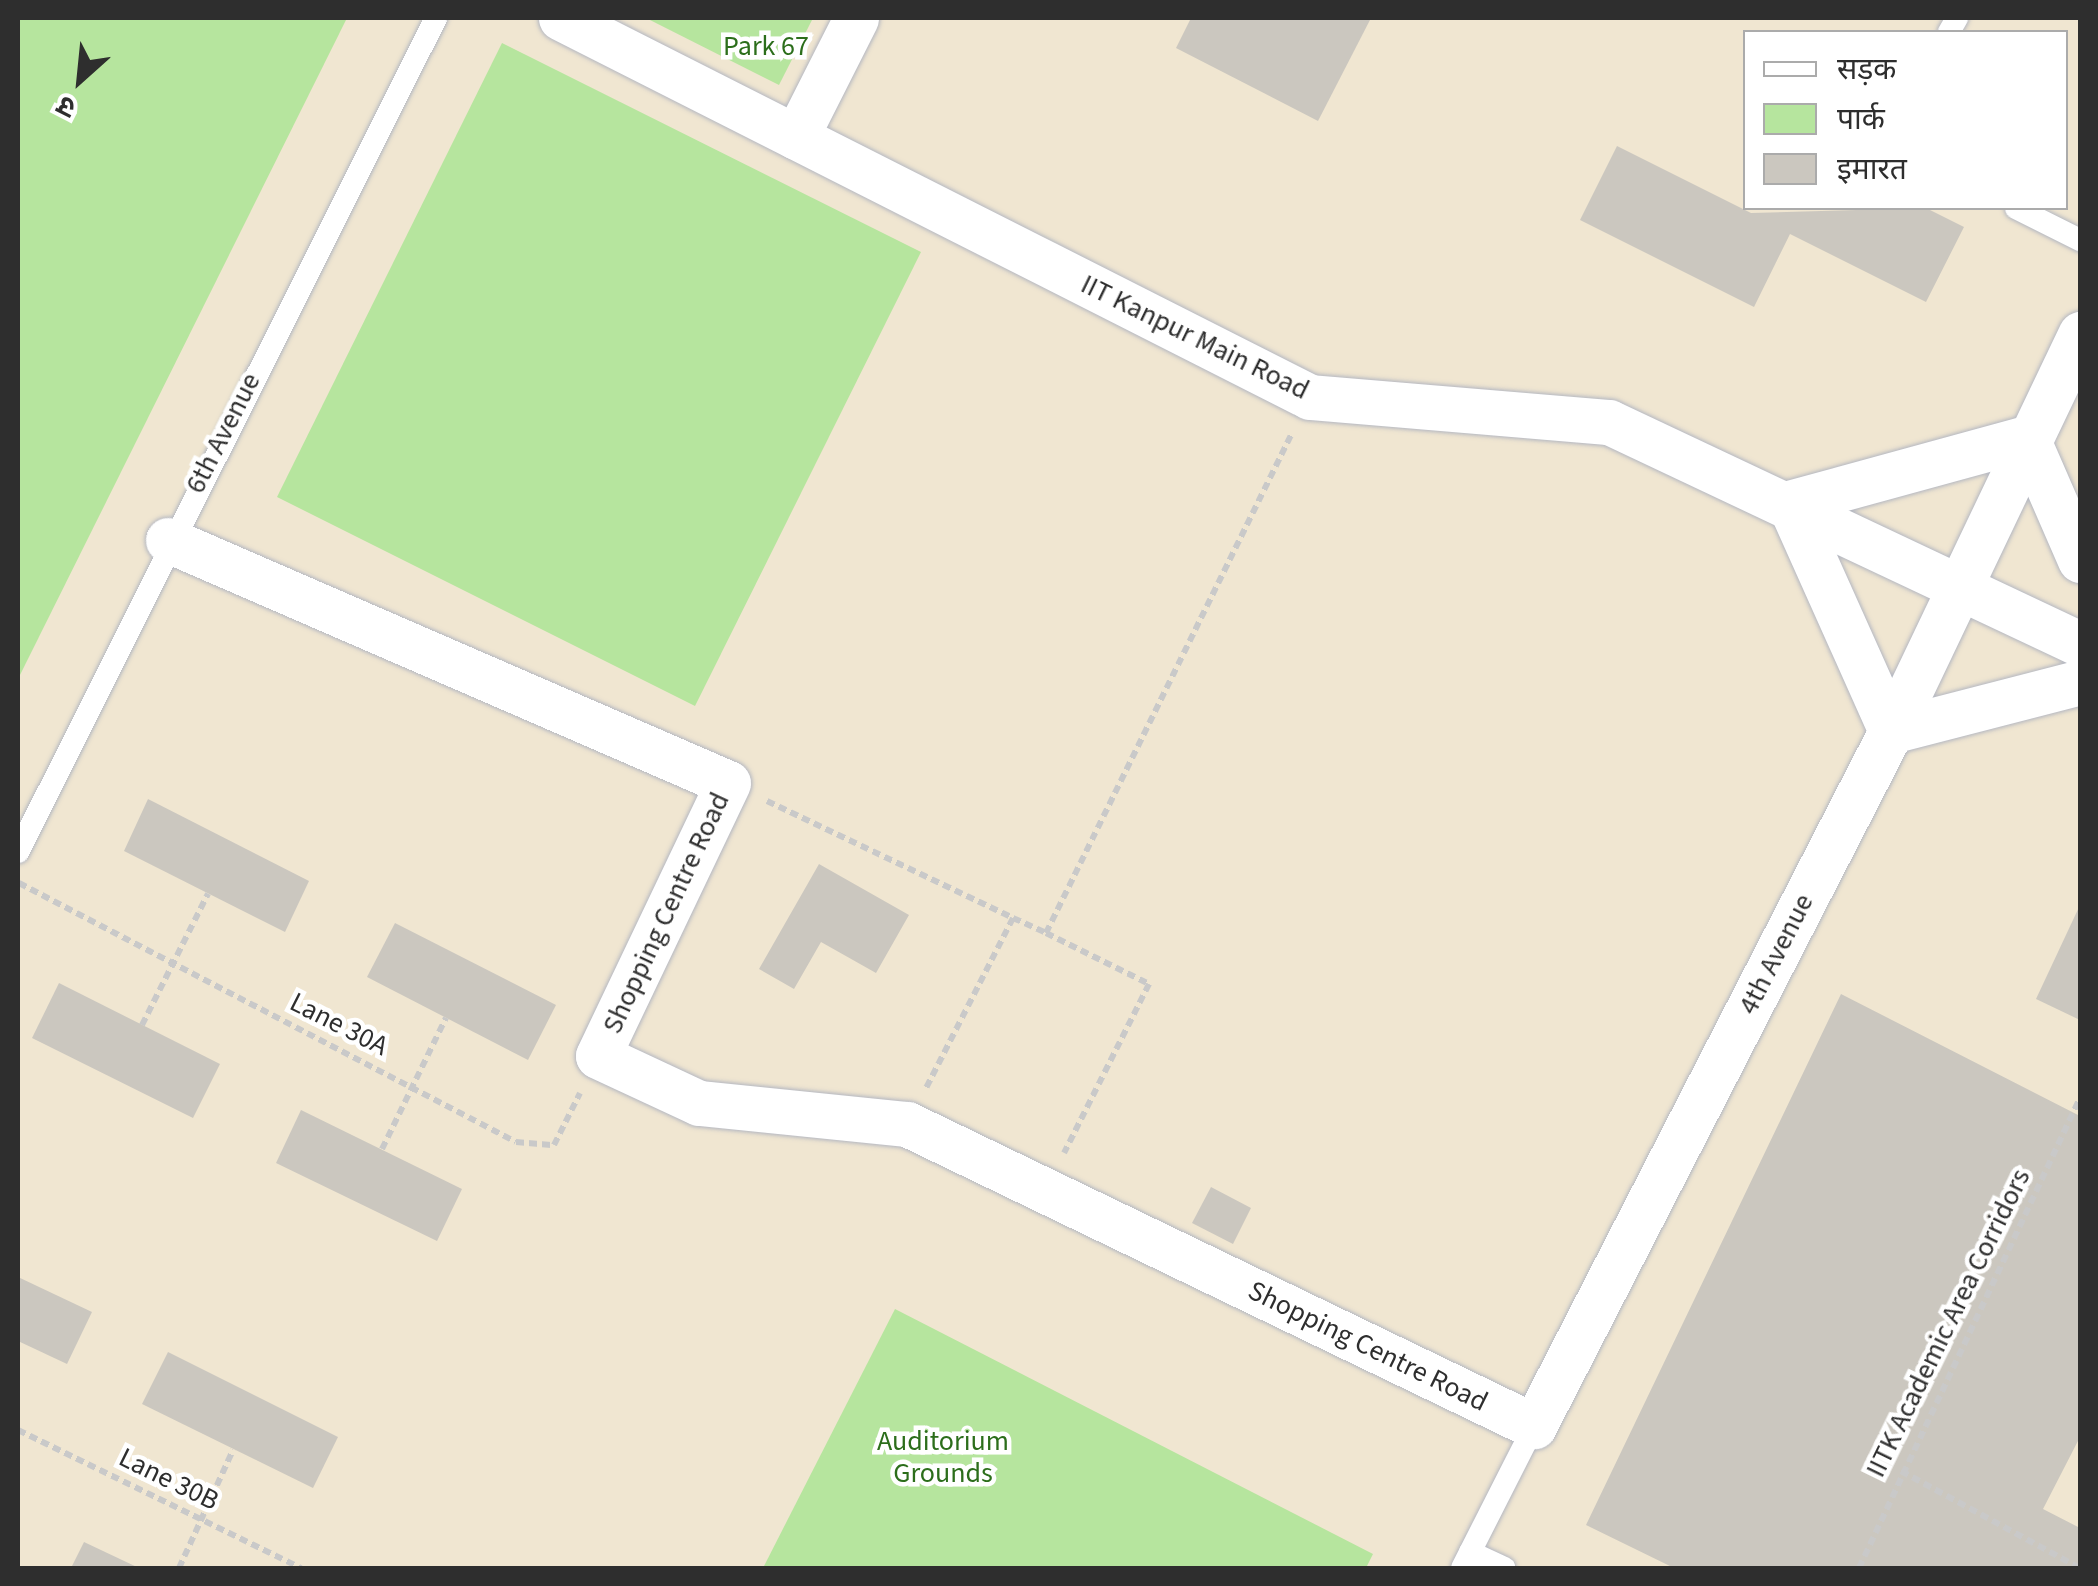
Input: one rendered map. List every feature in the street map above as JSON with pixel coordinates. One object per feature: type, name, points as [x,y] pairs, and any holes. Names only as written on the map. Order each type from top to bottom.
[{"type":"street","name":"IIT Kanpur Main Road","points":[[561,18],[1310,397],[1609,422],[1960,580],[2080,644]]},
{"type":"street","points":[[796,136],[856,18]]},
{"type":"street","name":"4th Avenue","points":[[1534,1426],[1891,731],[2027,438],[2070,385],[2080,334]]},
{"type":"street","points":[[2080,560],[2027,438],[1789,503],[1891,731],[2080,682]]},
{"type":"street","name":"Shopping Centre Road","points":[[168,540],[728,783],[598,1056],[699,1103],[908,1124],[1534,1426]]},
{"type":"lane","name":"6th Avenue","points":[[18,852],[168,540],[436,18]]},
{"type":"lane","points":[[2020,210],[2080,240]]},
{"type":"lane","name":"4th Avenue","points":[[1466,1560],[1534,1426]]},
{"type":"lane","points":[[1466,1560],[1504,1568]]},
{"type":"path","points":[[1046,933],[1310,397]]},
{"type":"path","points":[[728,783],[1149,984],[1046,1190]]},
{"type":"path","name":"Lane 30A","points":[[18,882],[413,1088],[538,1148],[554,1145],[598,1056]]},
{"type":"path","points":[[142,1025],[208,894]]},
{"type":"path","points":[[908,1124],[1012,918]]},
{"type":"path","points":[[382,1149],[446,1018]]},
{"type":"path","name":"IITK Academic Area Corridors","points":[[1859,1568],[1900,1471],[2080,1098]]},
{"type":"path","name":"Lane 30B","points":[[18,1430],[300,1568]]},
{"type":"path","points":[[179,1568],[232,1450]]},
{"type":"path","points":[[1900,1471],[2080,1568]]},
{"type":"shaded area","points":[[18,18],[2080,18],[2080,1568],[18,1568]]},
{"type":"green space","points":[[18,18],[347,18],[18,679]]},
{"type":"green space","name":"Park 67","points":[[646,18],[813,18],[779,85]]},
{"type":"green space","points":[[502,43],[921,252],[695,706],[277,497]]},
{"type":"green space","name":"Auditorium Grounds","points":[[895,1309],[1373,1554],[1366,1568],[763,1568]]},
{"type":"building","points":[[1191,18],[1371,18],[1318,121],[1176,48]]},
{"type":"building","points":[[1617,146],[1751,213],[1930,210],[1964,227],[1926,302],[1790,234],[1754,307],[1580,220]]},
{"type":"building","points":[[148,799],[309,881],[285,932],[124,851]]},
{"type":"building","points":[[819,864],[909,915],[876,973],[821,942],[794,989],[759,969]]},
{"type":"building","points":[[2080,905],[2080,1020],[2036,999]]},
{"type":"building","points":[[395,923],[556,1005],[528,1060],[367,977]]},
{"type":"building","points":[[59,983],[220,1064],[193,1118],[32,1038]]},
{"type":"building","points":[[1841,994],[2080,1116],[2080,1437],[2043,1509],[2080,1528],[2080,1568],[1674,1568],[1586,1525]]},
{"type":"building","points":[[301,1110],[462,1189],[437,1241],[276,1163]]},
{"type":"building","points":[[1211,1187],[1251,1208],[1233,1244],[1192,1223]]},
{"type":"building","points":[[18,1277],[92,1312],[67,1364],[18,1341]]},
{"type":"building","points":[[168,1352],[338,1437],[313,1488],[142,1404]]},
{"type":"building","points":[[84,1542],[139,1568],[71,1568]]}]
